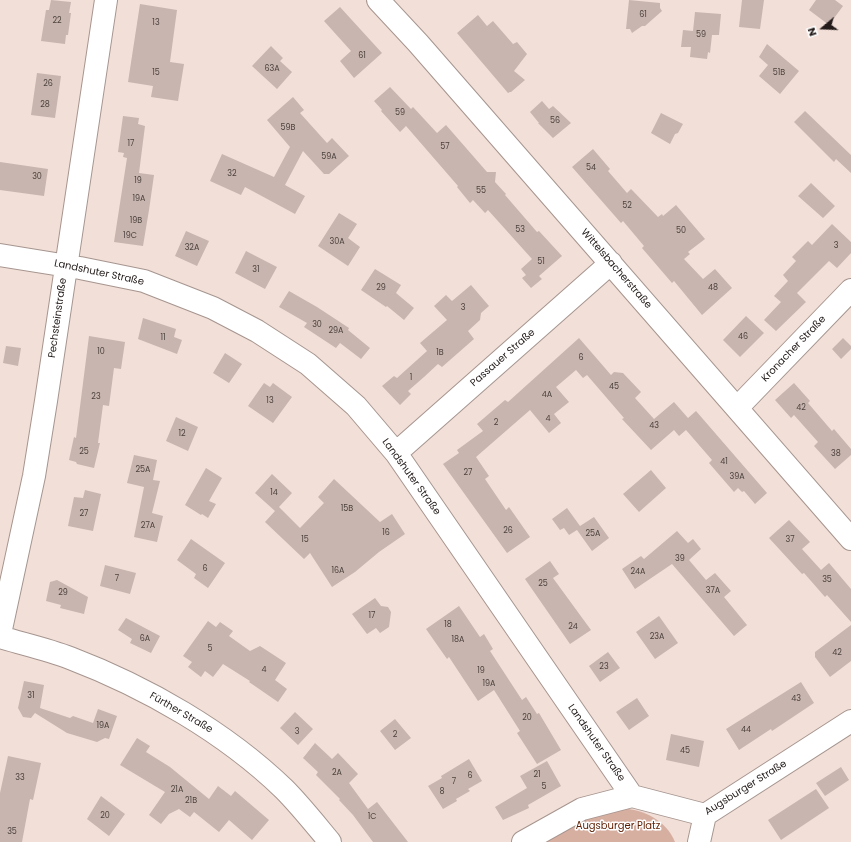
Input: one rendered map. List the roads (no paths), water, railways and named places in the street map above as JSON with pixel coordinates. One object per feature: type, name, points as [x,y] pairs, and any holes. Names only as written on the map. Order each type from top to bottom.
[{"type":"street","name":"Pechsteinstraße","points":[[0,634],[34,476],[106,0]]},
{"type":"street","name":"Wittelsbacherstraße","points":[[378,0],[393,14],[851,539]]},
{"type":"street","name":"Landshuter Straße","points":[[0,255],[66,265],[144,281],[213,308],[257,331],[308,364],[356,406],[396,453],[632,796]]},
{"type":"street","name":"Passauer Straße","points":[[396,453],[611,263]]},
{"type":"street","name":"Kronacher Straße","points":[[737,408],[851,290]]},
{"type":"street","name":"Fürther Straße","points":[[0,637],[68,657],[110,674],[174,707],[227,741],[278,784],[330,842]]},
{"type":"street","name":"Augsburger Straße","points":[[632,796],[705,816],[851,721]]},
{"type":"street","points":[[524,842],[582,809],[632,796]]},
{"type":"street","points":[[699,842],[705,816]]},
{"type":"park label","name":"Augsburger Platz","points":[[618,826]]}]
